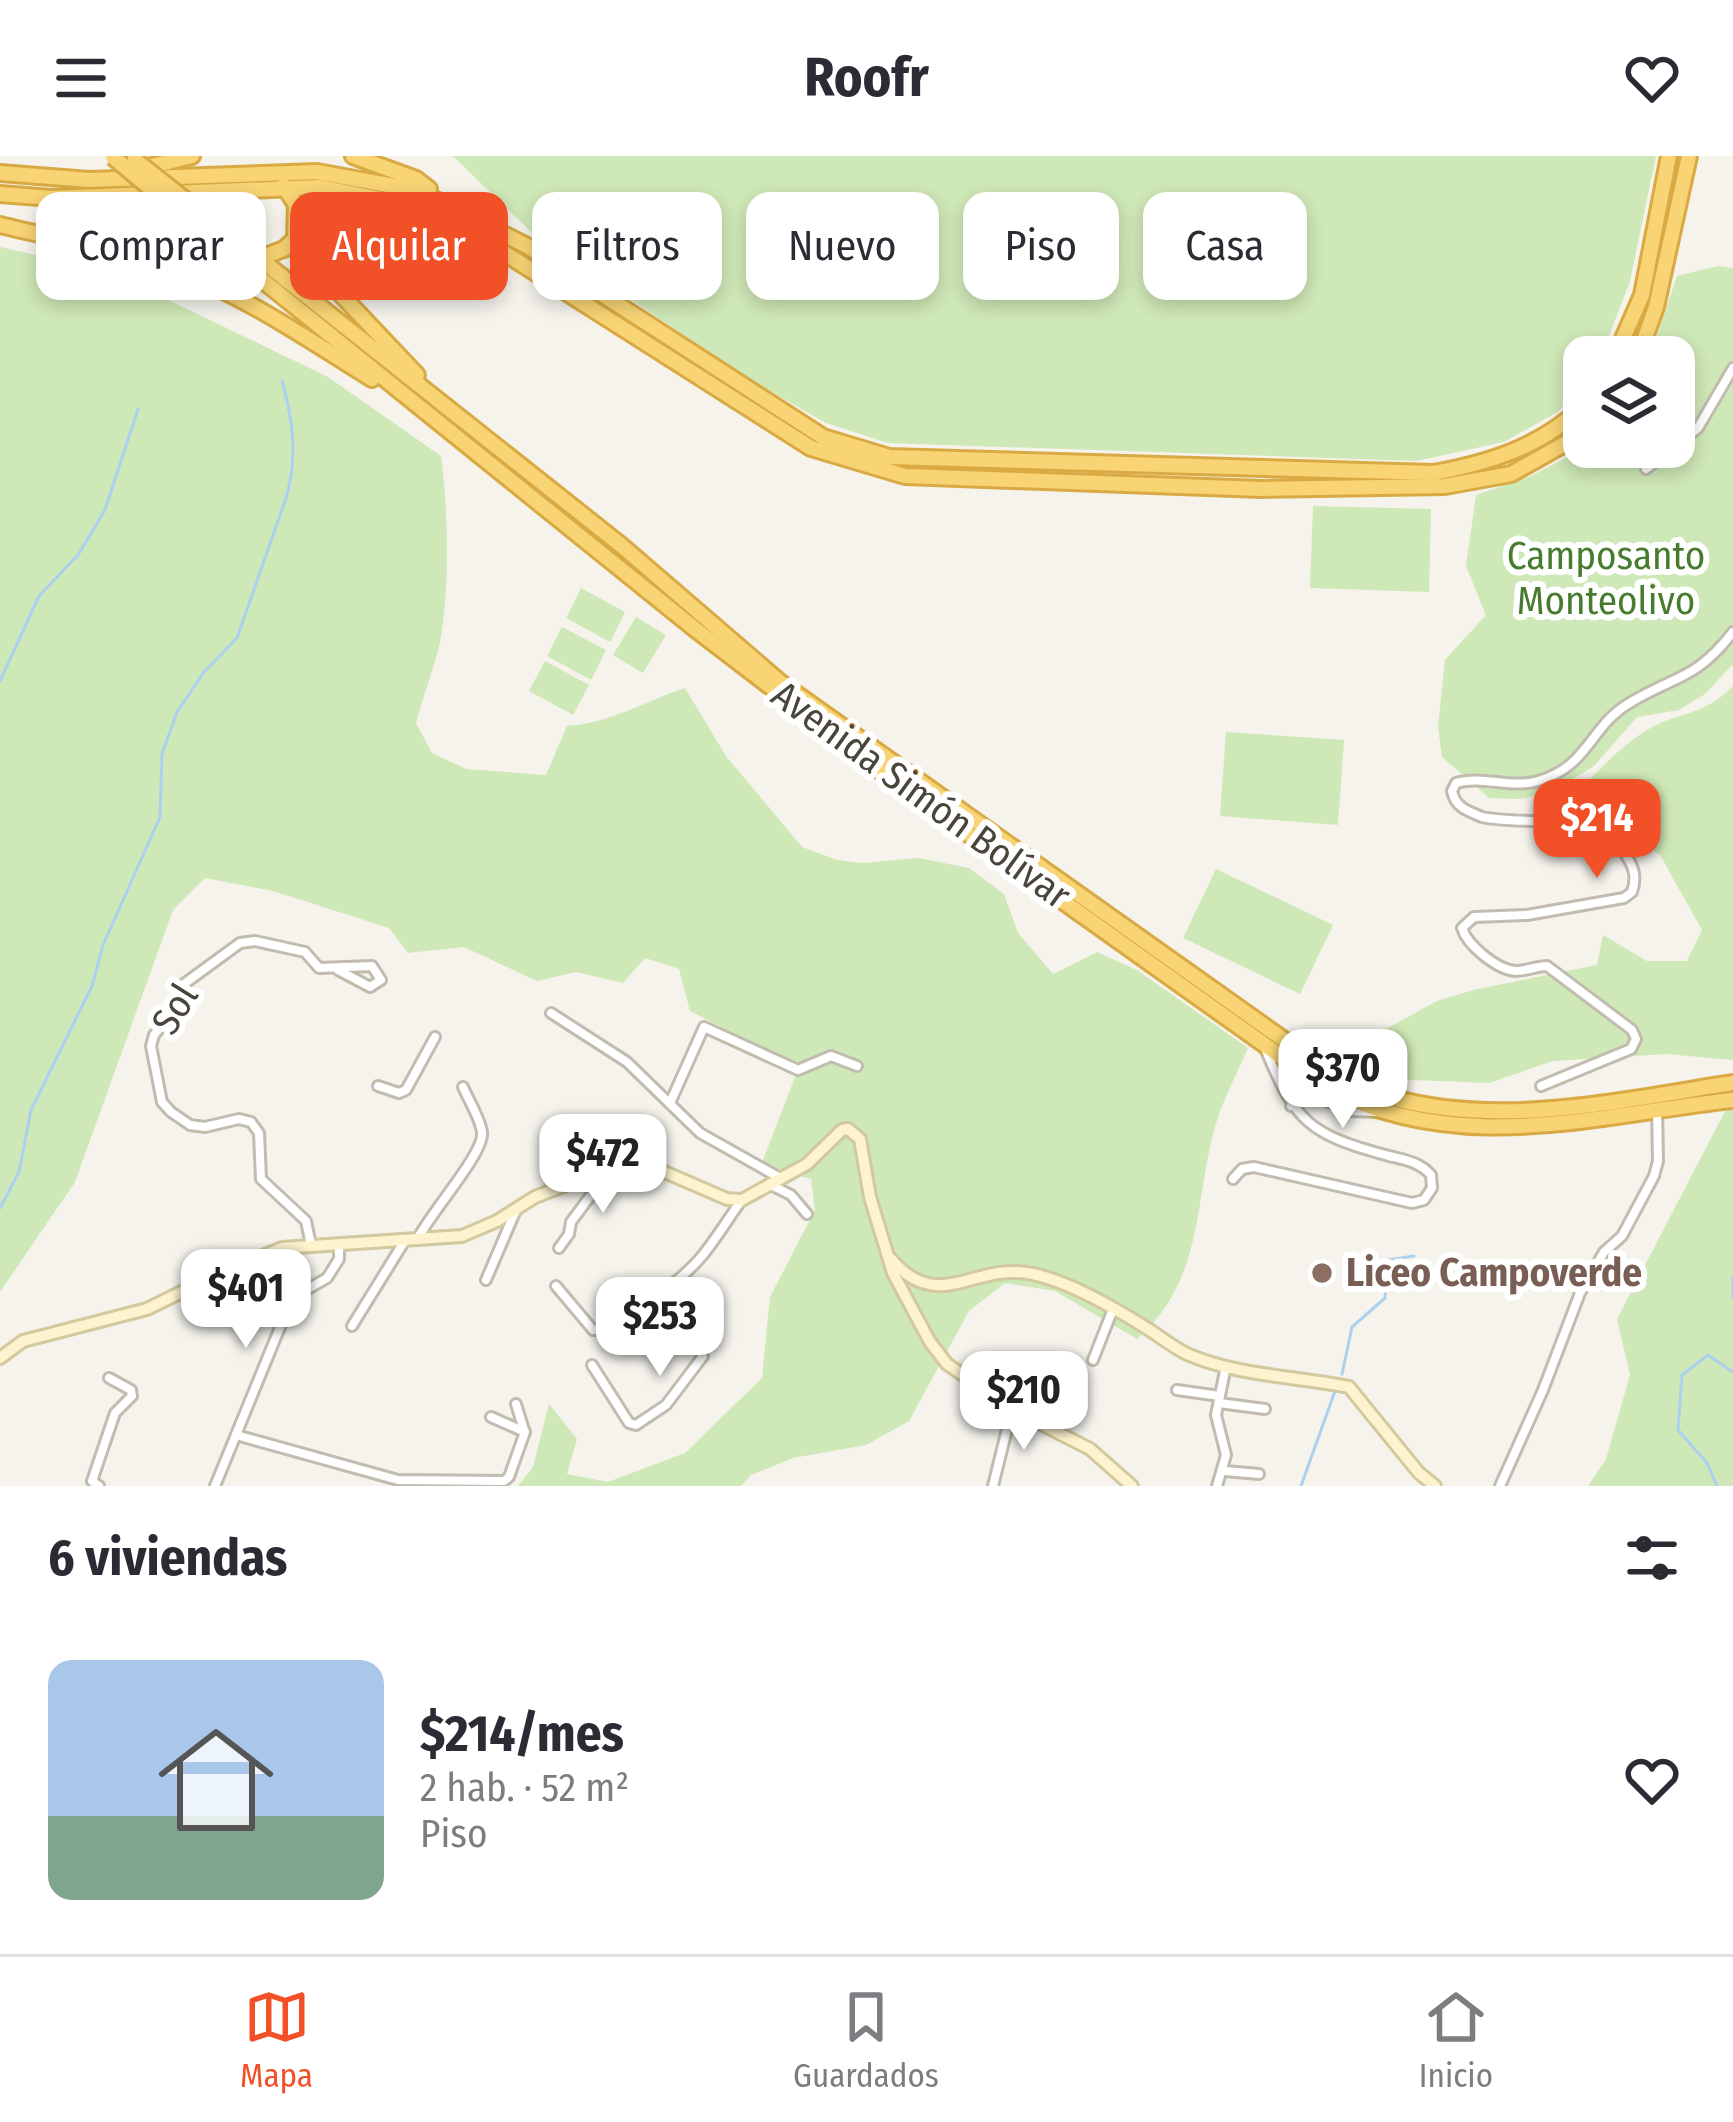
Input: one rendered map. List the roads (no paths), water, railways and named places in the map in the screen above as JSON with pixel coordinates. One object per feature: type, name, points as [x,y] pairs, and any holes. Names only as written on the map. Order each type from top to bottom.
[{"type":"highway","points":[[88,180],[192,156]]},
{"type":"highway","points":[[353,156],[416,179],[432,192]]},
{"type":"highway","points":[[1625,336],[1642,295],[1670,156]]},
{"type":"highway","points":[[1646,336],[1689,156]]},
{"type":"highway","points":[[113,157],[161,192]]},
{"type":"highway","points":[[133,158],[170,192]]},
{"type":"highway","points":[[0,173],[88,180],[317,172],[420,192]]},
{"type":"highway","points":[[0,194],[51,198],[284,186],[348,192]]},
{"type":"highway","points":[[266,255],[284,249],[295,238],[296,205],[284,186]]},
{"type":"highway","points":[[0,225],[116,251],[175,270],[268,314],[409,398]]},
{"type":"highway","points":[[508,236],[823,437],[889,457],[1433,473],[1497,458],[1563,424]]},
{"type":"highway","points":[[508,255],[791,437],[835,458],[905,476],[1154,486],[1445,486],[1511,474],[1563,445]]},
{"type":"highway","name":"Avenida Simón Bolívar","points":[[266,262],[671,586],[781,682],[1268,1038],[1324,1087],[1378,1112],[1433,1124],[1490,1128],[1545,1127],[1733,1100]]},
{"type":"highway","name":"Avenida Simón Bolívar","points":[[266,276],[622,574],[839,740],[1268,1038],[1358,1085],[1391,1098],[1445,1109],[1543,1108],[1733,1083]]},
{"type":"highway","points":[[346,300],[448,410]]},
{"type":"highway","points":[[1154,466],[1154,486]]},
{"type":"street","points":[[1695,431],[1733,368]]},
{"type":"street","points":[[1541,1086],[1631,1048],[1636,1039],[1632,1030],[1546,966],[1510,970],[1475,948],[1462,928],[1474,917],[1527,915],[1624,898],[1633,892],[1634,871],[1619,844],[1601,831],[1482,817],[1464,810],[1452,790],[1456,783],[1467,780],[1533,783],[1562,772],[1625,705],[1688,677],[1733,632]]},
{"type":"street","name":"Sol","points":[[311,1245],[306,1221],[261,1179],[259,1133],[251,1122],[239,1119],[205,1127],[190,1125],[171,1112],[162,1102],[152,1046],[184,985],[240,943],[254,941],[305,952],[319,968],[338,970],[370,987],[381,980],[372,966],[338,970]]},
{"type":"street","points":[[551,1012],[627,1063],[700,1133],[774,1181],[807,1214]]},
{"type":"street","points":[[670,1102],[704,1027],[798,1070],[831,1056],[857,1066]]},
{"type":"street","points":[[378,1086],[399,1093],[406,1090],[435,1036]]},
{"type":"street","points":[[1233,1179],[1242,1168],[1254,1167],[1412,1203],[1424,1200],[1432,1188],[1426,1168],[1323,1133],[1305,1122],[1291,1106],[1268,1038]]},
{"type":"street","points":[[352,1326],[482,1142],[463,1087]]},
{"type":"street","points":[[1291,1106],[1307,1093],[1364,1114],[1378,1112]]},
{"type":"street","points":[[1500,1486],[1580,1293],[1604,1252],[1622,1236],[1654,1176],[1657,1108]]},
{"type":"street","points":[[556,1286],[599,1332],[662,1293],[700,1259],[742,1200],[824,1151],[842,1130],[855,1132],[884,1251],[946,1364],[1012,1409],[1090,1449],[1132,1486]]},
{"type":"street","points":[[0,1358],[23,1341],[123,1318],[264,1254],[311,1245],[462,1236],[591,1175],[629,1166],[653,1167],[727,1199],[742,1200]]},
{"type":"street","points":[[559,1248],[594,1191],[591,1175]]},
{"type":"street","points":[[486,1280],[517,1209]]},
{"type":"street","points":[[215,1486],[292,1298],[327,1278],[339,1259],[339,1243]]},
{"type":"street","points":[[884,1251],[925,1285],[949,1287],[986,1273],[1042,1276],[1113,1309],[1171,1346],[1226,1365],[1348,1387],[1435,1486]]},
{"type":"street","points":[[592,1365],[632,1425],[666,1405],[703,1356],[662,1293]]},
{"type":"street","points":[[1093,1360],[1113,1309]]},
{"type":"street","points":[[1217,1486],[1225,1471],[1226,1454],[1216,1415],[1226,1365]]},
{"type":"street","points":[[99,1486],[92,1481],[116,1413],[132,1396],[131,1390],[109,1378]]},
{"type":"street","points":[[1177,1390],[1265,1409]]},
{"type":"street","points":[[236,1435],[398,1480],[504,1481],[524,1431],[516,1404]]},
{"type":"street","points":[[993,1486],[1012,1409]]},
{"type":"street","points":[[491,1417],[524,1431]]},
{"type":"street","points":[[1225,1471],[1259,1474]]},
{"type":"waterway","points":[[0,1208],[19,1172],[31,1110],[92,986],[103,945],[160,817],[162,754],[177,712],[204,672],[237,638],[286,498],[293,439],[282,381]]},
{"type":"waterway","points":[[0,681],[39,596],[78,555],[105,510],[138,409]]},
{"type":"waterway","points":[[1342,1374],[1352,1327],[1385,1298],[1388,1260],[1414,1256]]},
{"type":"waterway","points":[[1733,1277],[1733,1298]]},
{"type":"waterway","points":[[1717,1486],[1707,1463],[1678,1430],[1682,1375],[1708,1355],[1733,1372]]},
{"type":"waterway","points":[[1301,1486],[1335,1391]]},
{"type":"place","name":"Liceo Campoverde","points":[[1322,1273]]},
{"type":"park label","name":"Camposanto Monteolivo","points":[[1606,578]]}]
